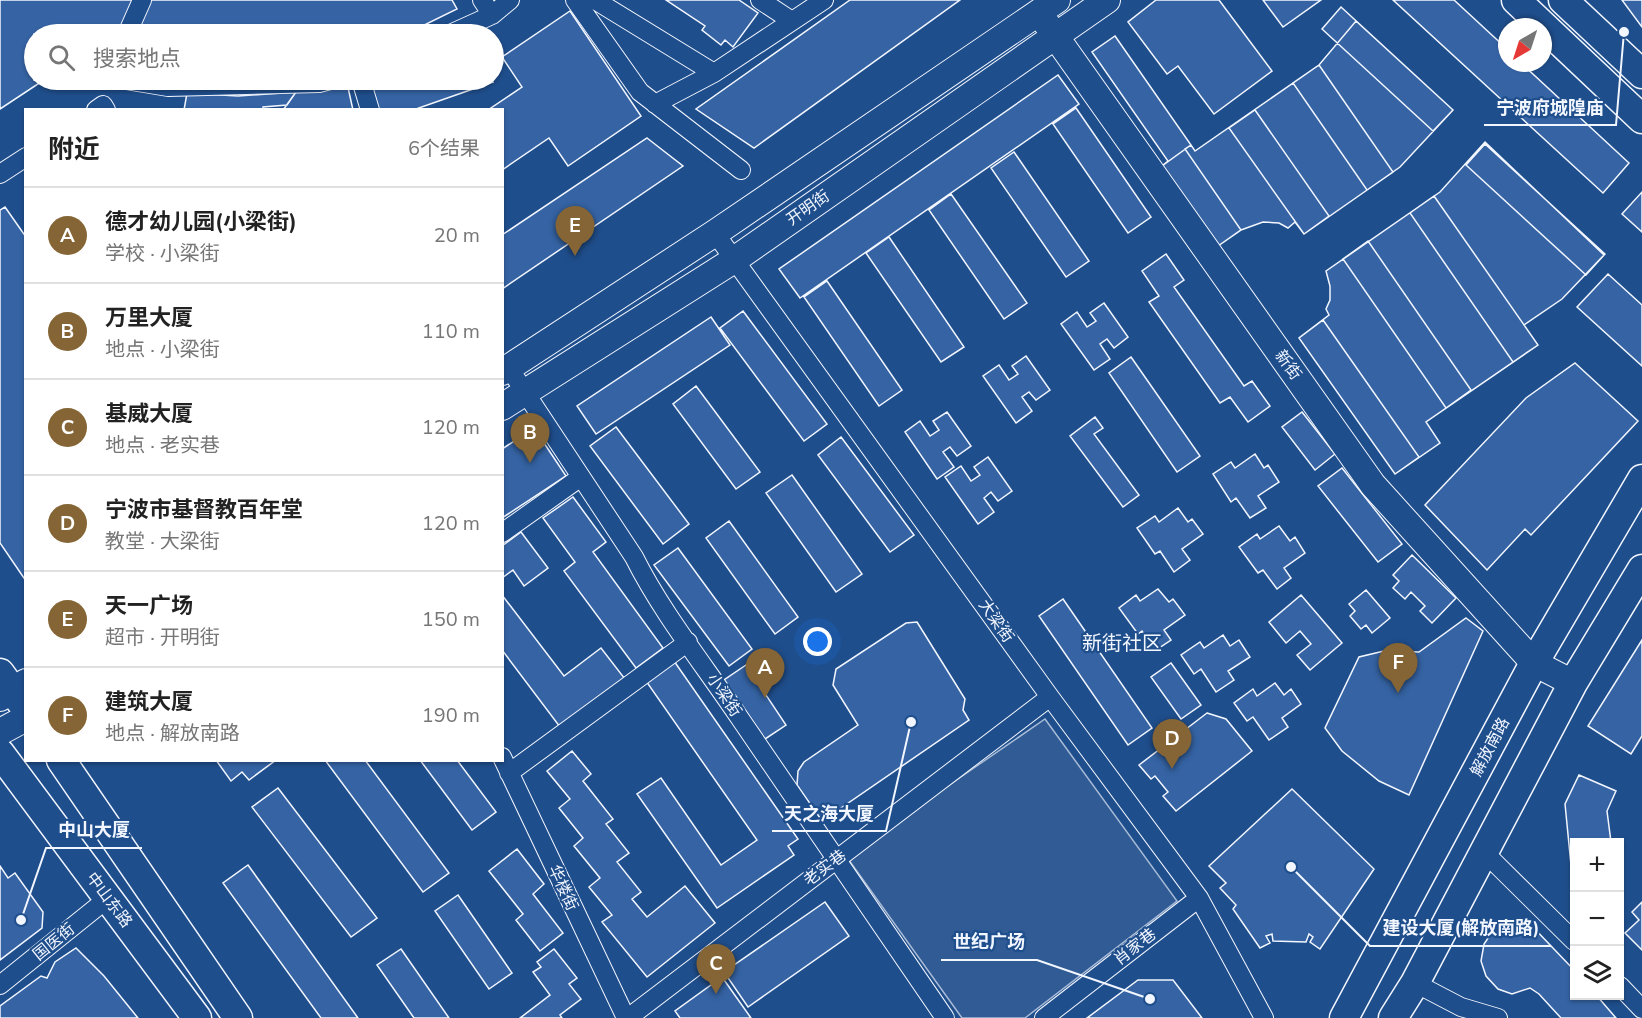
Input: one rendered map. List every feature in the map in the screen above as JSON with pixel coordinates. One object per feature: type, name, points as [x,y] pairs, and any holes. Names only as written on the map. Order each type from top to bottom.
[{"type":"main road","points":[[1516,0],[1642,119]]},
{"type":"main road","points":[[1563,0],[1642,74]]},
{"type":"main road","name":"解放南路","points":[[1344,1018],[1534,663],[1642,479]]},
{"type":"main road","points":[[1393,1018],[1415,983],[1573,683],[1642,569]]},
{"type":"main road","name":"中山东路","points":[[0,753],[197,1018]]},
{"type":"main road","points":[[62,762],[238,1018]]},
{"type":"street","points":[[131,24],[142,0]]},
{"type":"street","points":[[464,24],[487,8],[510,0]]},
{"type":"street","points":[[575,0],[640,92],[741,170]]},
{"type":"street","points":[[595,0],[714,73]]},
{"type":"street","points":[[760,0],[792,21]]},
{"type":"street","points":[[655,104],[714,73],[824,0]]},
{"type":"street","name":"开明街","points":[[504,405],[734,260],[1107,0]]},
{"type":"street","name":"开明街","points":[[506,370],[715,233],[1048,7]]},
{"type":"street","name":"新街","points":[[1048,7],[1056,36],[1373,485],[1534,663],[1573,683]]},
{"type":"street","points":[[364,90],[369,108]]},
{"type":"street","points":[[0,174],[24,158]]},
{"type":"street","name":"大梁街","points":[[715,233],[1050,697],[1199,898],[1264,1018]]},
{"type":"street","name":"小梁街","points":[[506,370],[525,392],[634,557],[644,577],[945,1018]]},
{"type":"street","points":[[504,532],[580,477]]},
{"type":"street","points":[[506,765],[688,642]]},
{"type":"street","name":"老实巷","points":[[627,1018],[1050,697]]},
{"type":"street","points":[[0,732],[24,719]]},
{"type":"street","name":"华楼街","points":[[506,765],[627,1018]]},
{"type":"street","points":[[1485,852],[1570,936]]},
{"type":"street","name":"肖家巷","points":[[1044,1018],[1199,898]]},
{"type":"street","name":"国医街","points":[[0,985],[108,899]]},
{"type":"street","points":[[1415,983],[1461,1007],[1498,1018]]},
{"type":"street","points":[[1624,990],[1642,1009]]},
{"type":"shaded area","points":[[1045,719],[1177,901],[1025,1018],[962,1018],[846,856]]},
{"type":"building","points":[[0,0],[452,0],[457,9],[426,24],[24,24],[24,90],[29,90],[0,109]]},
{"type":"building","points":[[666,0],[739,0],[758,13],[733,47],[725,40],[721,45],[702,30],[705,26]]},
{"type":"building","points":[[850,0],[960,0],[754,148],[696,109]]},
{"type":"building","points":[[1156,0],[1219,0],[1272,71],[1214,114],[1178,66],[1167,74],[1128,22]]},
{"type":"building","points":[[1263,0],[1321,0],[1283,27]]},
{"type":"building","points":[[1393,0],[1454,0],[1498,41],[1498,72],[1531,72],[1629,163],[1603,193]]},
{"type":"building","points":[[1622,0],[1642,0],[1642,27]]},
{"type":"building","points":[[1341,7],[1453,110],[1433,131],[1322,29]]},
{"type":"building","points":[[570,11],[641,116],[568,166],[549,138],[504,169],[504,108],[491,108],[522,87],[504,60],[504,56]]},
{"type":"building","points":[[1356,21],[1453,110],[1400,167],[1304,234],[1295,222],[1288,228],[1279,223],[1263,222],[1241,230],[1218,246],[1162,166],[1191,145],[1195,151],[1319,65]]},
{"type":"building","points":[[1115,36],[1191,145],[1185,149],[1241,230],[1218,246],[1162,166],[1168,161],[1092,52]]},
{"type":"building","points":[[1319,65],[1393,172],[1367,190],[1293,83]]},
{"type":"building","points":[[1058,75],[1079,104],[800,298],[779,269]]},
{"type":"building","points":[[349,90],[353,108],[284,108],[296,92]]},
{"type":"building","points":[[372,90],[470,90],[419,108],[377,108]]},
{"type":"building","points":[[296,92],[287,105],[263,108],[184,108],[187,93],[238,96]]},
{"type":"building","points":[[1076,108],[1151,217],[1128,233],[1053,124]]},
{"type":"building","points":[[1255,110],[1329,216],[1304,234],[1229,128]]},
{"type":"building","points":[[647,138],[683,166],[504,288],[504,234]]},
{"type":"building","points":[[1485,142],[1604,255],[1562,299],[1524,325],[1538,345],[1426,422],[1440,443],[1395,474],[1299,338],[1329,315],[1326,309],[1330,300],[1330,286],[1326,271],[1440,192]]},
{"type":"building","points":[[1485,144],[1605,254],[1586,275],[1466,165]]},
{"type":"building","points":[[1014,152],[1089,261],[1066,277],[991,168]]},
{"type":"building","points":[[1642,192],[1642,232],[1622,214]]},
{"type":"building","points":[[951,194],[1027,303],[1004,319],[929,210]]},
{"type":"building","points":[[1434,196],[1538,345],[1513,362],[1410,213]]},
{"type":"building","points":[[5,207],[24,234],[24,578],[0,543],[0,210]]},
{"type":"building","points":[[889,237],[964,347],[941,362],[866,253]]},
{"type":"building","points":[[1368,241],[1471,390],[1446,408],[1343,259]]},
{"type":"building","points":[[1166,254],[1184,280],[1174,287],[1244,386],[1252,381],[1270,406],[1248,422],[1230,397],[1220,403],[1149,302],[1159,296],[1142,271]]},
{"type":"building","points":[[1608,274],[1642,305],[1642,366],[1577,307]]},
{"type":"building","points":[[827,281],[902,390],[879,406],[804,297]]},
{"type":"building","points":[[1104,303],[1128,337],[1114,348],[1107,339],[1100,344],[1110,359],[1094,370],[1061,324],[1077,312],[1087,327],[1096,321],[1090,313]]},
{"type":"building","points":[[743,311],[827,424],[804,441],[720,328]]},
{"type":"building","points":[[711,317],[730,345],[596,434],[577,406]]},
{"type":"building","points":[[1323,320],[1419,457],[1395,474],[1299,338]]},
{"type":"building","points":[[1026,356],[1050,390],[1036,400],[1029,392],[1022,397],[1032,411],[1016,423],[983,376],[999,365],[1009,380],[1018,374],[1012,366]]},
{"type":"building","points":[[1131,357],[1200,456],[1177,472],[1109,373]]},
{"type":"building","points":[[1575,363],[1638,421],[1531,535],[1525,529],[1487,570],[1425,505],[1526,398]]},
{"type":"building","points":[[696,386],[760,472],[736,489],[673,404]]},
{"type":"building","points":[[947,412],[971,446],[957,456],[950,447],[943,452],[954,467],[937,479],[905,432],[920,421],[930,436],[939,430],[933,421]]},
{"type":"building","points":[[1302,412],[1335,454],[1315,470],[1282,427]]},
{"type":"building","points":[[1095,417],[1103,428],[1094,434],[1139,495],[1123,507],[1070,436]]},
{"type":"building","points":[[616,427],[689,524],[663,544],[590,446]]},
{"type":"building","points":[[534,428],[566,476],[504,517],[504,448]]},
{"type":"building","points":[[841,437],[914,535],[890,552],[818,455]]},
{"type":"building","points":[[1255,454],[1264,468],[1268,465],[1279,482],[1258,496],[1266,508],[1250,518],[1236,498],[1231,502],[1213,474],[1231,462],[1235,468]]},
{"type":"building","points":[[988,457],[1012,491],[998,501],[991,492],[984,498],[994,512],[978,524],[945,477],[961,466],[971,481],[980,475],[974,467]]},
{"type":"building","points":[[1342,468],[1402,544],[1378,562],[1318,486]]},
{"type":"building","points":[[792,475],[862,574],[836,592],[766,493]]},
{"type":"building","points":[[573,497],[606,542],[593,552],[663,648],[636,668],[564,571],[575,562],[543,518]]},
{"type":"building","points":[[1178,508],[1188,522],[1192,519],[1203,534],[1182,549],[1190,560],[1174,572],[1160,551],[1155,554],[1137,528],[1155,516],[1159,522]]},
{"type":"building","points":[[729,521],[798,617],[775,634],[706,538]]},
{"type":"building","points":[[1279,526],[1290,541],[1295,537],[1305,553],[1284,568],[1291,578],[1277,589],[1263,570],[1258,573],[1239,547],[1257,534],[1260,539]]},
{"type":"building","points":[[521,532],[548,568],[524,586],[513,570],[504,577],[504,545]]},
{"type":"building","points":[[678,548],[752,649],[729,666],[654,565]]},
{"type":"building","points":[[1412,555],[1456,598],[1432,623],[1420,611],[1425,606],[1411,592],[1405,599],[1393,588],[1399,581],[1393,575]]},
{"type":"building","points":[[1158,589],[1169,602],[1173,599],[1185,615],[1164,630],[1171,640],[1156,650],[1142,631],[1138,634],[1119,608],[1136,595],[1140,601]]},
{"type":"building","points":[[1366,590],[1390,618],[1372,633],[1366,625],[1361,629],[1350,616],[1355,611],[1349,604]]},
{"type":"building","points":[[1301,595],[1342,643],[1310,670],[1297,655],[1311,644],[1300,631],[1286,643],[1269,622]]},
{"type":"building","points":[[504,598],[564,676],[601,648],[625,679],[560,727],[504,653]]},
{"type":"building","points":[[1063,599],[1152,728],[1128,745],[1039,616]]},
{"type":"building","points":[[1466,618],[1483,631],[1409,795],[1379,781],[1342,751],[1325,728],[1359,657],[1384,651],[1419,652]]},
{"type":"building","points":[[917,622],[965,699],[963,710],[969,720],[822,821],[797,785],[798,771],[804,762],[858,725],[833,685],[836,669],[906,623]]},
{"type":"building","points":[[1223,635],[1230,646],[1239,640],[1250,657],[1228,671],[1234,680],[1216,692],[1201,669],[1194,674],[1181,655],[1200,642],[1204,648]]},
{"type":"building","points":[[1642,640],[1642,736],[1631,754],[1588,726]]},
{"type":"building","points":[[674,661],[798,839],[788,846],[794,855],[717,908],[637,794],[661,778],[721,865],[757,840],[646,681]]},
{"type":"building","points":[[1171,663],[1201,705],[1181,719],[1151,677]]},
{"type":"building","points":[[746,665],[786,725],[762,741],[721,682]]},
{"type":"building","points":[[1275,683],[1284,695],[1291,689],[1301,704],[1282,718],[1288,727],[1269,740],[1253,717],[1247,721],[1234,703],[1253,689],[1257,696]]},
{"type":"building","points":[[1207,713],[1226,719],[1252,751],[1176,811],[1163,796],[1168,792],[1155,776],[1151,779],[1139,765]]},
{"type":"building","points":[[572,751],[591,774],[583,781],[613,819],[606,824],[629,853],[617,862],[641,892],[632,899],[647,917],[685,886],[715,923],[647,977],[602,922],[612,915],[589,887],[600,878],[574,846],[583,838],[559,808],[570,799],[547,771]]},
{"type":"building","points":[[217,762],[273,762],[249,780],[242,772],[231,781]]},
{"type":"building","points":[[326,762],[366,762],[449,873],[423,892]]},
{"type":"building","points":[[421,762],[458,762],[496,812],[472,830]]},
{"type":"building","points":[[1579,775],[1616,791],[1607,811],[1610,838],[1570,838],[1570,855],[1565,804]]},
{"type":"building","points":[[278,788],[377,918],[351,937],[252,807]]},
{"type":"building","points":[[1292,789],[1374,869],[1320,949],[1310,942],[1313,937],[1309,934],[1306,942],[1273,941],[1272,934],[1266,936],[1270,943],[1260,948],[1233,909],[1236,905],[1220,888],[1226,883],[1209,866]]},
{"type":"building","points":[[517,849],[544,884],[533,894],[563,933],[540,951],[516,920],[523,914],[489,871]]},
{"type":"building","points":[[248,865],[358,1018],[321,1018],[223,883]]},
{"type":"building","points":[[0,866],[8,878],[15,873],[43,912],[42,928],[0,960]]},
{"type":"building","points":[[458,895],[512,973],[489,989],[435,911]]},
{"type":"building","points":[[825,902],[849,936],[748,1007],[724,972]]},
{"type":"building","points":[[1642,902],[1642,950],[1625,933],[1639,920],[1632,912]]},
{"type":"building","points":[[1513,922],[1530,924],[1570,966],[1570,1000],[1600,1000],[1616,1018],[1561,1018],[1539,994],[1530,988],[1512,994],[1498,989],[1486,976],[1481,961],[1484,944],[1495,928]]},
{"type":"building","points":[[76,948],[104,976],[138,1018],[0,1018],[0,1006],[41,976],[47,978],[55,962]]},
{"type":"building","points":[[401,949],[449,1018],[414,1018],[377,965]]},
{"type":"building","points":[[554,949],[577,978],[569,984],[581,999],[560,1015],[562,1018],[520,1018],[550,995],[533,972],[541,967],[537,962]]},
{"type":"building","points":[[722,977],[751,1018],[680,1018],[675,1011]]},
{"type":"building","points":[[1138,980],[1173,980],[1202,1018],[1087,1018]]},
{"type":"place","name":"宁波府城隍庙","points":[[1624,32]]},
{"type":"place","name":"天一广场","points":[[575,256]]},
{"type":"place","name":"万里大厦","points":[[530,463]]},
{"type":"place","name":"建筑大厦","points":[[1398,693]]},
{"type":"place","name":"德才幼儿园(小梁街)","points":[[765,698]]},
{"type":"place","name":"天之海大厦","points":[[911,722]]},
{"type":"place","name":"宁波市基督教百年堂","points":[[1172,769]]},
{"type":"place","name":"建设大厦(解放南路)","points":[[1291,867]]},
{"type":"place","name":"中山大厦","points":[[21,920]]},
{"type":"place","name":"基威大厦","points":[[716,994]]},
{"type":"place","name":"世纪广场","points":[[1150,999]]},
{"type":"district","name":"新街社区","points":[[1122,643]]}]
